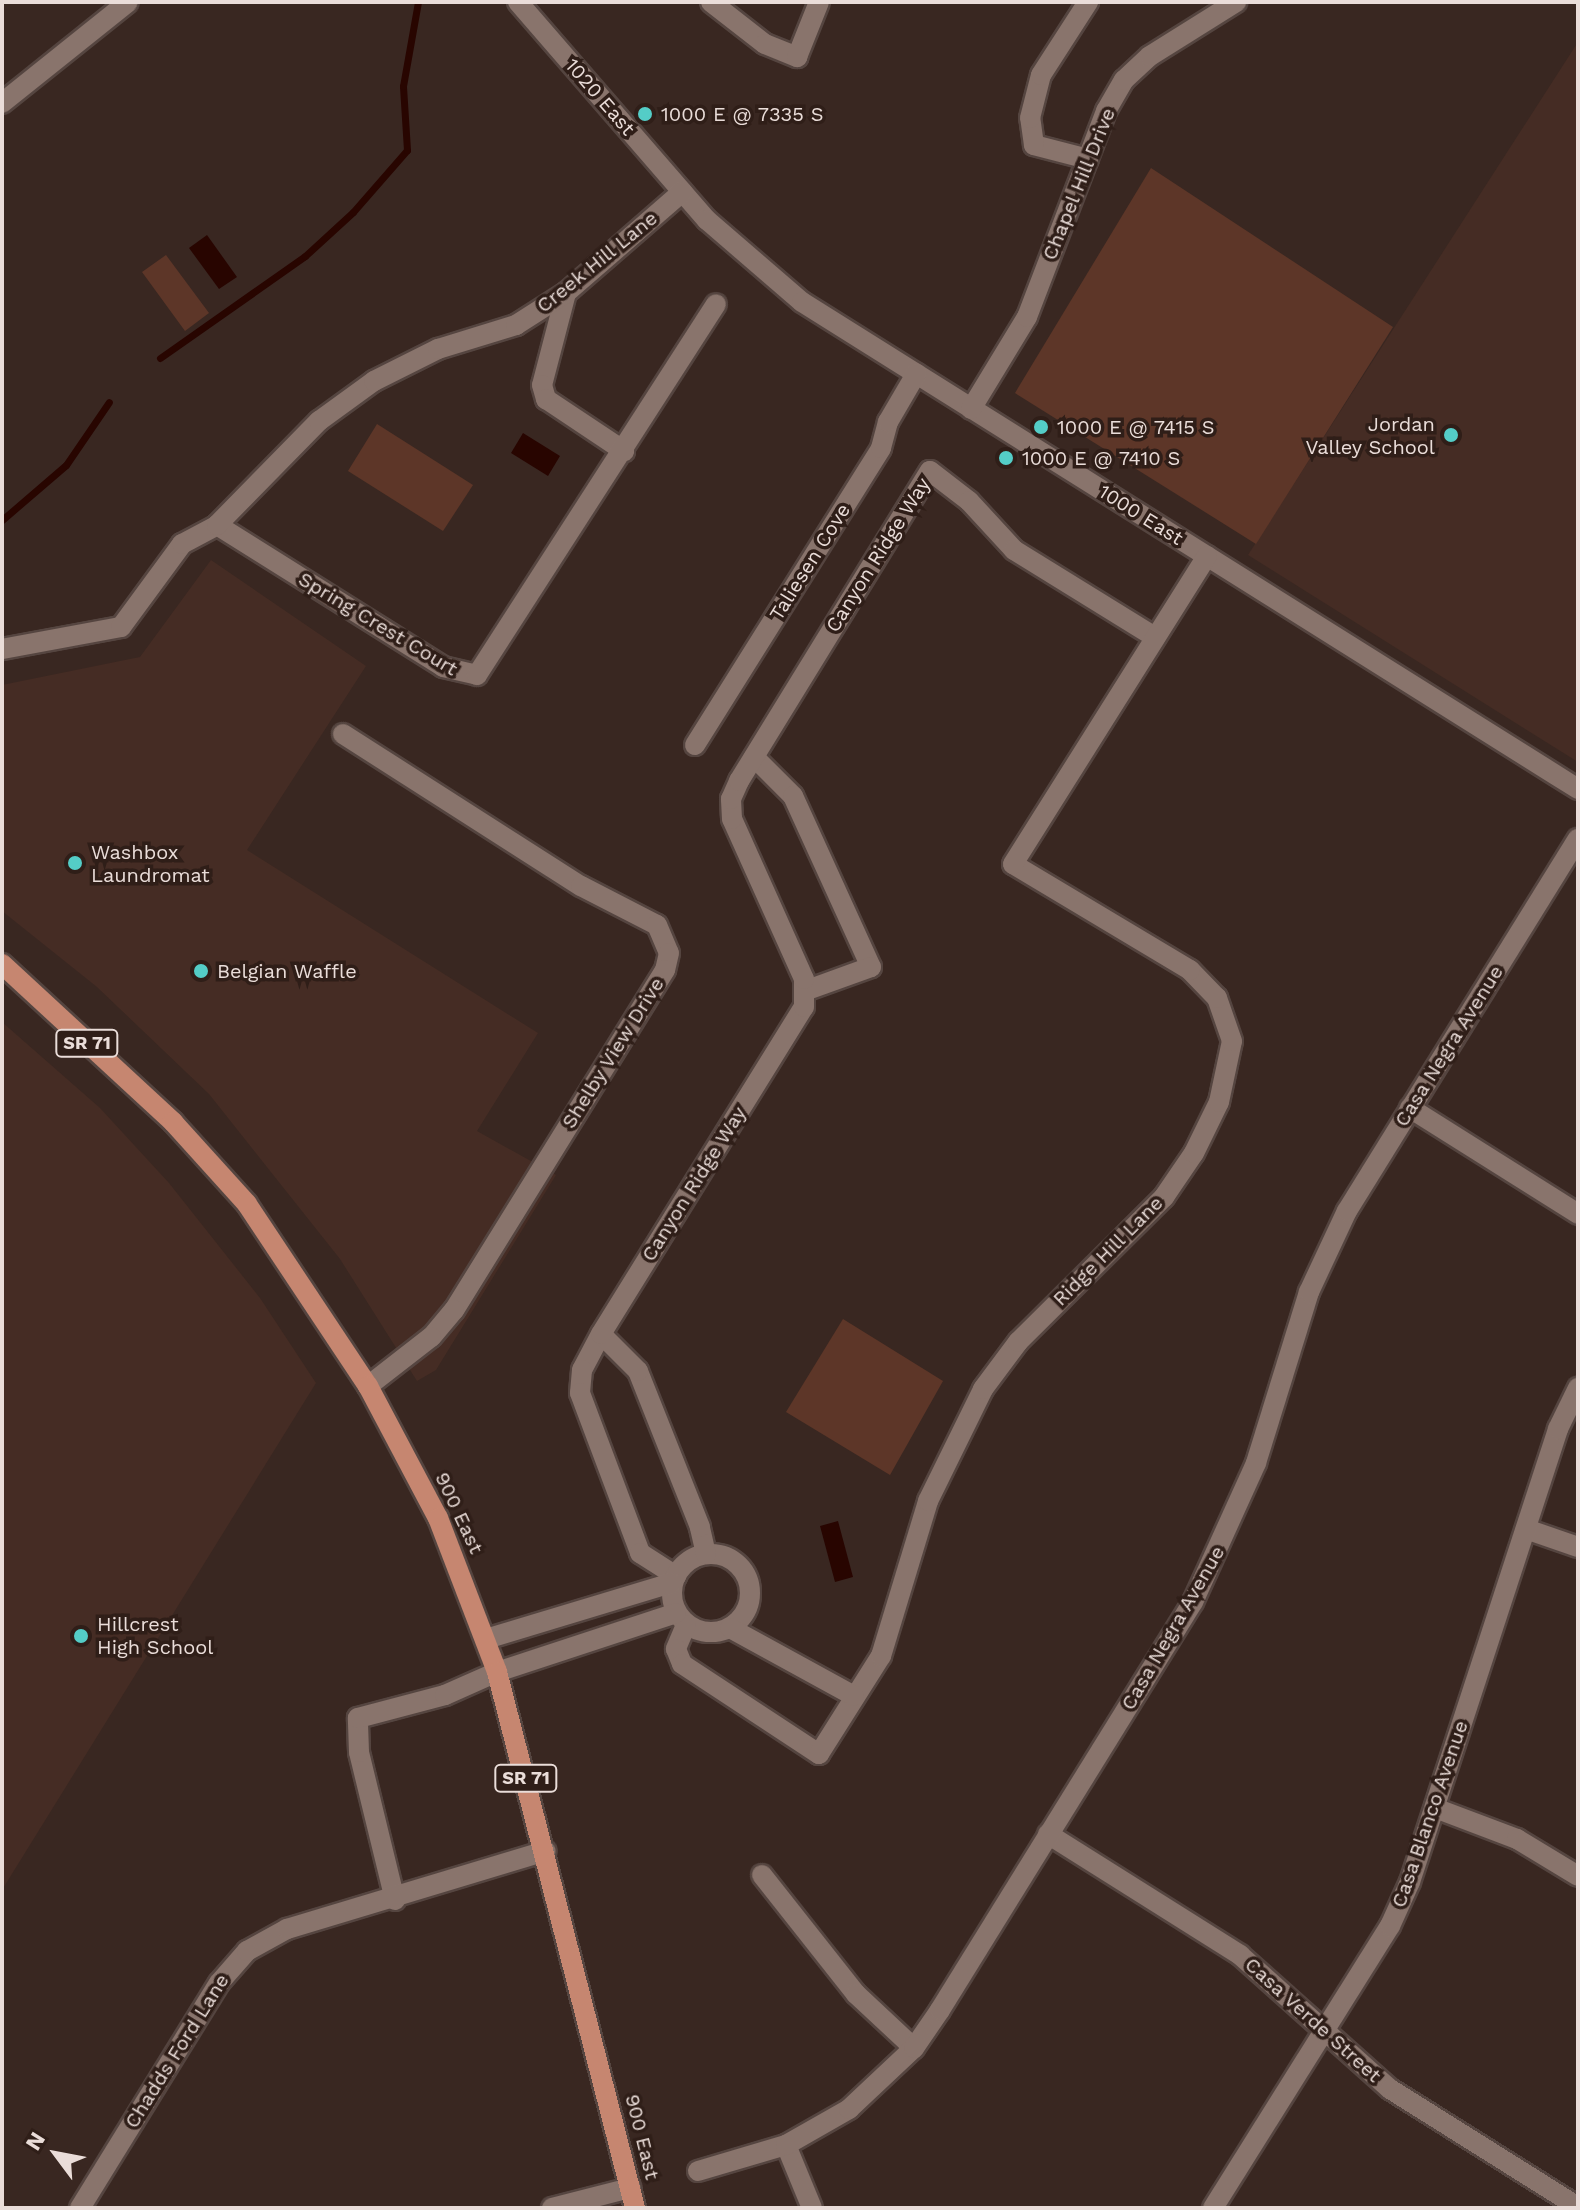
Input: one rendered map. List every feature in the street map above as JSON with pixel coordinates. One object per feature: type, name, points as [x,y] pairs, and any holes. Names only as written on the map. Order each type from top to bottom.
[{"type":"main road","name":"900 East","points":[[2,964],[173,1122],[247,1204],[368,1386],[438,1518],[497,1672],[632,2198]]},
{"type":"street","points":[[2,103],[128,2]]},
{"type":"street","name":"1020 East","points":[[518,2],[682,192]]},
{"type":"street","points":[[711,2],[765,44],[797,57],[819,2]]},
{"type":"street","points":[[1088,2],[1041,75],[1030,118],[1034,145],[1088,159]]},
{"type":"street","name":"Chapel Hill Drive","points":[[971,409],[1027,317],[1088,159],[1124,80],[1150,56],[1236,2]]},
{"type":"street","name":"Creek Hill Lane","points":[[2,649],[121,627],[182,544],[217,525],[296,442],[374,381],[438,349],[516,325],[566,293],[682,192]]},
{"type":"street","name":"1000 East","points":[[682,192],[743,256],[790,293],[1578,789]]},
{"type":"street","points":[[566,293],[542,385],[546,399],[624,451]]},
{"type":"street","name":"Spring Crest Court","points":[[217,525],[443,667],[477,675],[716,304]]},
{"type":"street","name":"Taliesen Cove","points":[[695,745],[881,448],[888,422],[916,374]]},
{"type":"street","name":"Canyon Ridge Way","points":[[674,1579],[640,1553],[580,1393],[582,1370],[601,1334],[804,1007],[807,990],[732,819],[731,799],[930,471],[969,501],[1014,550],[1155,637]]},
{"type":"street","name":"Ridge Hill Lane","points":[[681,1619],[676,1649],[682,1664],[819,1754],[881,1656],[928,1501],[983,1389],[1018,1342],[1164,1197],[1194,1153],[1219,1102],[1232,1041],[1217,998],[1190,970],[1013,864],[1207,556]]},
{"type":"street","name":"Shelby View Drive","points":[[343,734],[581,886],[657,925],[669,953],[665,970],[454,1310],[431,1337],[368,1386]]},
{"type":"street","points":[[754,757],[793,796],[871,967],[807,990]]},
{"type":"street","name":"Casa Negra Avenue","points":[[698,2171],[786,2145],[849,2109],[914,2048],[1193,1602],[1223,1544],[1256,1463],[1309,1292],[1347,1211],[1578,839]]},
{"type":"street","points":[[1410,1108],[1578,1214]]},
{"type":"street","points":[[601,1334],[638,1371],[700,1527],[706,1554]]},
{"type":"street","name":"Casa Blanco Avenue","points":[[1213,2208],[1390,1926],[1435,1808],[1558,1429],[1578,1388]]},
{"type":"street","points":[[1526,1529],[1578,1547]]},
{"type":"street","points":[[486,1639],[674,1579],[691,1559],[706,1554],[735,1562],[745,1574],[749,1604],[730,1628]]},
{"type":"street","points":[[674,1579],[681,1619],[700,1632],[730,1628],[854,1696]]},
{"type":"street","points":[[395,1900],[359,1752],[358,1718],[445,1695],[497,1672],[681,1619]]},
{"type":"street","points":[[1435,1808],[1517,1839],[1578,1876]]},
{"type":"street","name":"Casa Verde Street","points":[[1048,1834],[1240,1955],[1390,2089],[1578,2207]]},
{"type":"street","name":"Chadds Ford Lane","points":[[80,2208],[231,1966],[287,1929],[395,1900],[545,1851]]},
{"type":"street","points":[[762,1875],[856,1994],[914,2048]]},
{"type":"street","points":[[786,2145],[812,2208]]},
{"type":"street","points":[[552,2208],[632,2198]]},
{"type":"shaded area","name":"Jordan Valley School","points":[[1578,42],[1578,762],[1248,555]]},
{"type":"shaded area","points":[[1151,168],[1393,327],[1256,544],[1015,393]]},
{"type":"shaded area","points":[[207,235],[237,277],[219,289],[189,248]]},
{"type":"shaded area","points":[[166,255],[209,313],[185,331],[142,272]]},
{"type":"shaded area","points":[[377,424],[473,485],[443,531],[348,471]]},
{"type":"shaded area","points":[[523,433],[560,456],[548,476],[511,453]]},
{"type":"shaded area","points":[[211,560],[366,666],[247,850],[538,1033],[477,1131],[556,1175],[436,1370],[417,1381],[340,1259],[209,1094],[97,987],[2,911],[2,685],[140,657]]},
{"type":"shaded area","name":"Hillcrest High School","points":[[2,1022],[100,1108],[169,1183],[260,1298],[316,1383],[2,1890]]},
{"type":"shaded area","points":[[843,1319],[943,1381],[890,1475],[786,1412]]},
{"type":"shaded area","points":[[838,1521],[853,1577],[835,1582],[820,1526]]},
{"type":"waterway","points":[[160,358],[305,256],[353,212],[407,150],[403,86],[418,2]]},
{"type":"waterway","points":[[2,520],[66,465],[109,402]]},
{"type":"place","name":"1000 E @ 7335 S","points":[[645,114]]},
{"type":"place","name":"1000 E @ 7415 S","points":[[1041,427]]},
{"type":"place","name":"Jordan Valley School","points":[[1451,435]]},
{"type":"place","name":"1000 E @ 7410 S","points":[[1006,458]]},
{"type":"place","name":"Washbox Laundromat","points":[[75,863]]},
{"type":"place","name":"Belgian Waffle","points":[[201,971]]},
{"type":"place","name":"Hillcrest High School","points":[[81,1636]]}]
